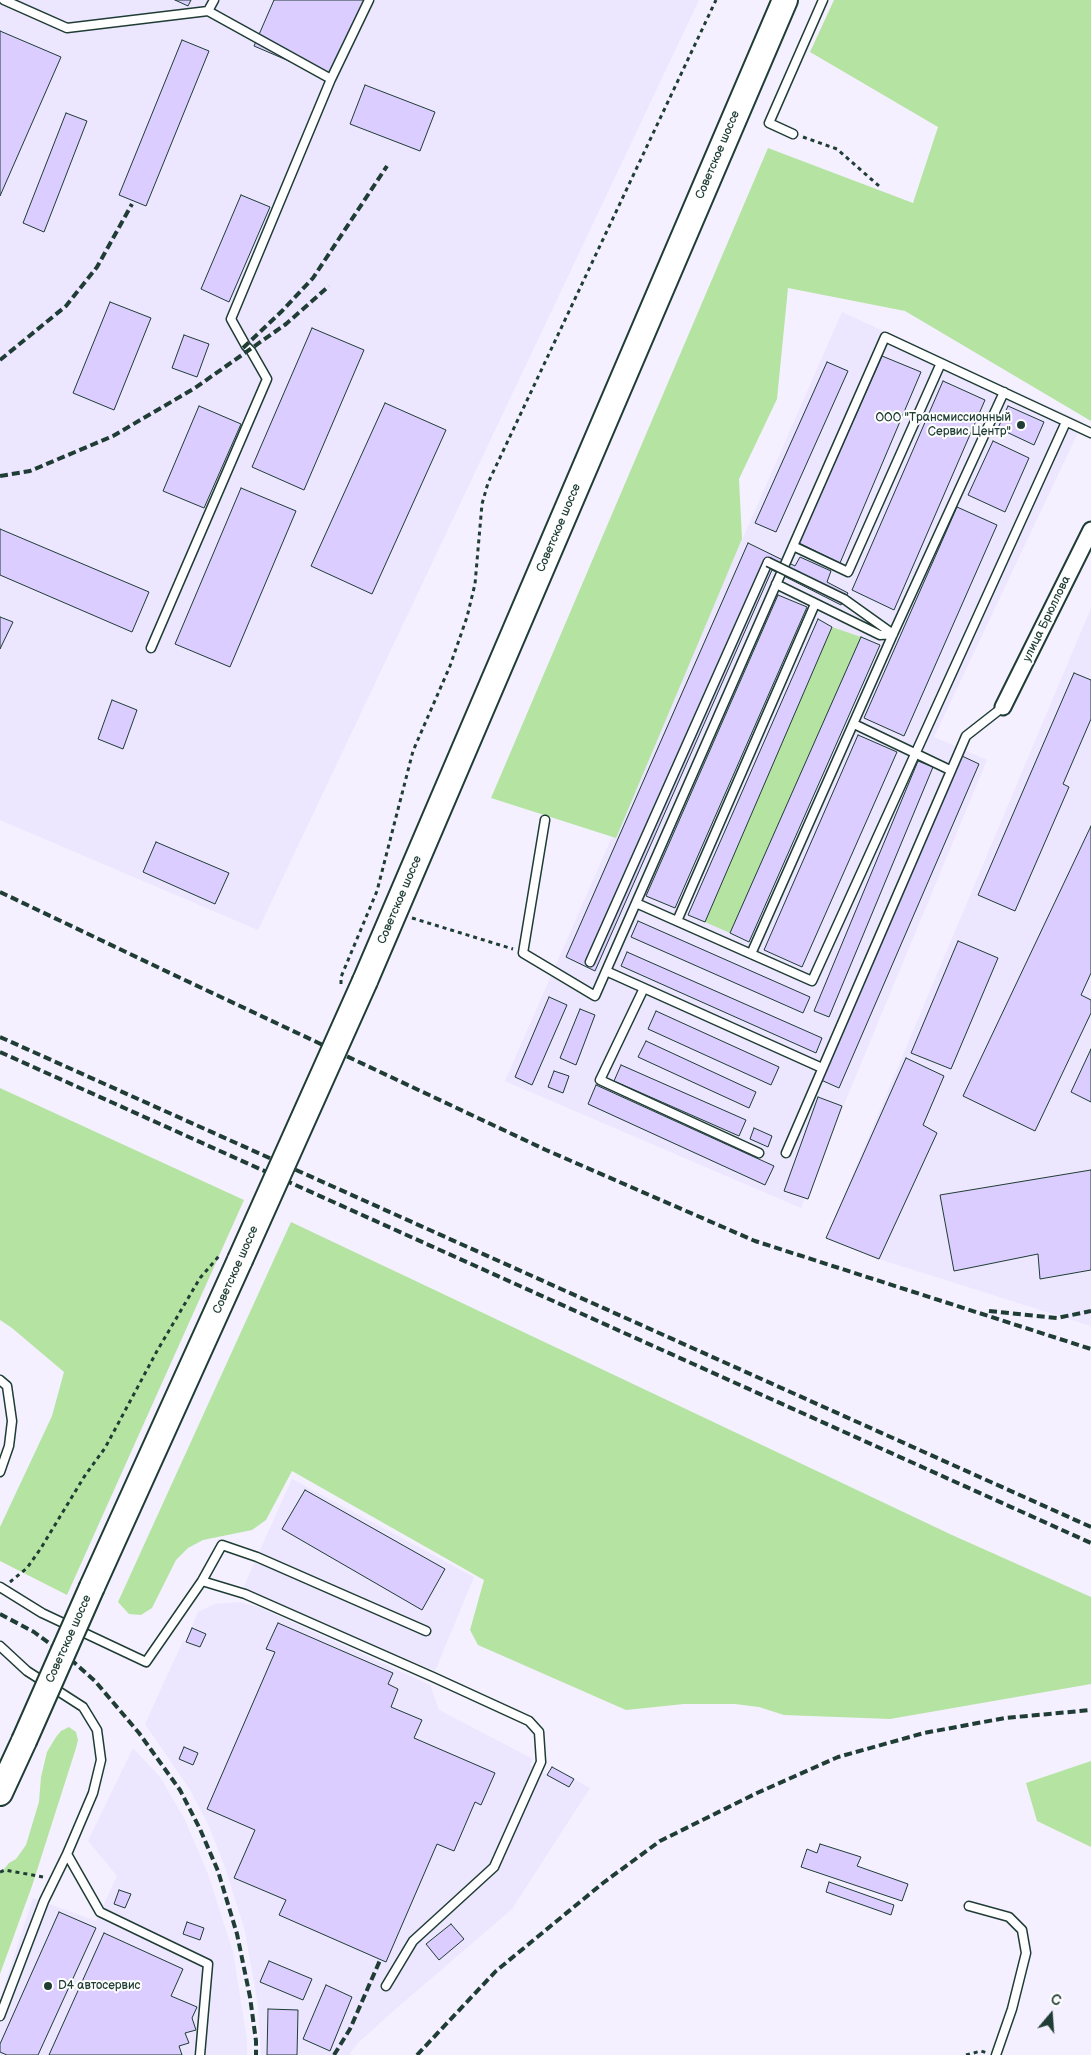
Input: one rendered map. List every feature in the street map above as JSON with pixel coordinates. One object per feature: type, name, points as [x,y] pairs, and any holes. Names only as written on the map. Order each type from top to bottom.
[{"type":"main road","name":"Советское шоссе","points":[[0,1794],[92,1587],[232,1256],[365,981],[785,0]]},
{"type":"street","name":"улица Брюллова","points":[[1003,707],[1091,530]]},
{"type":"lane","points":[[4,0],[67,28],[208,11],[331,79]]},
{"type":"lane","points":[[208,11],[214,0]]},
{"type":"lane","points":[[151,648],[267,379],[231,319],[331,79],[369,0]]},
{"type":"lane","points":[[793,134],[769,124],[823,0]]},
{"type":"lane","points":[[545,820],[523,953],[595,996],[885,337],[1091,433]]},
{"type":"lane","points":[[793,546],[848,572],[941,363]]},
{"type":"lane","points":[[751,954],[893,634],[1004,392]]},
{"type":"lane","points":[[636,903],[812,981],[1066,422]]},
{"type":"lane","points":[[590,962],[768,562],[844,599],[893,634]]},
{"type":"lane","points":[[776,584],[880,635],[893,634]]},
{"type":"lane","points":[[677,921],[815,604]]},
{"type":"lane","points":[[786,1152],[966,736],[1003,707]]},
{"type":"lane","points":[[854,724],[916,752],[950,770]]},
{"type":"lane","points":[[606,971],[822,1068]]},
{"type":"lane","points":[[644,988],[600,1080],[759,1153]]},
{"type":"lane","points":[[0,1380],[7,1386],[12,1421],[9,1446],[0,1472]]},
{"type":"lane","points":[[3,1585],[42,1613],[146,1662],[202,1581],[222,1545],[257,1557],[426,1631]]},
{"type":"lane","points":[[202,1581],[245,1594],[442,1681],[529,1721],[539,1732],[541,1762],[494,1867],[413,1942],[386,1986]]},
{"type":"lane","points":[[0,1646],[27,1671],[83,1706],[97,1730],[101,1760],[93,1793],[67,1854],[54,1879],[0,2016]]},
{"type":"lane","points":[[67,1854],[100,1912],[208,1964],[200,2055]]},
{"type":"lane","points":[[969,1906],[1009,1917],[1022,1930],[1024,1938],[1026,1953],[1012,2009],[994,2055]]},
{"type":"path","points":[[341,986],[341,977],[376,892],[413,751],[446,674],[467,616],[475,584],[482,504],[488,483],[716,0]]},
{"type":"path","points":[[793,134],[837,149],[879,186]]},
{"type":"path","points":[[410,917],[523,953]]},
{"type":"path","points":[[3,1585],[12,1582],[27,1568],[41,1548],[84,1477],[105,1448],[157,1351],[200,1278],[232,1256]]},
{"type":"path","points":[[0,1872],[5,1870],[54,1879]]},
{"type":"path","points":[[966,2055],[981,2051],[994,2055]]},
{"type":"shaded area","points":[[0,0],[699,0],[258,930],[0,820]]},
{"type":"shaded area","points":[[842,312],[1083,422],[934,737],[987,760],[801,1208],[505,1081]]},
{"type":"shaded area","points":[[1091,608],[1091,1326],[879,1259],[826,1238]]},
{"type":"shaded area","points":[[292,1479],[474,1577],[435,1671],[243,1588]]},
{"type":"shaded area","points":[[240,1602],[261,1608],[430,1685],[439,1710],[533,1759],[530,1765],[547,1775],[552,1767],[590,1788],[512,1909],[391,2013],[357,2044],[349,2055],[261,2055],[258,2006],[245,1931],[225,1867],[208,1824],[189,1788],[145,1724],[183,1641],[186,1641],[198,1612],[215,1604]]},
{"type":"shaded area","points":[[133,1748],[160,1777],[185,1820],[208,1874],[233,1952],[247,2040],[247,2055],[0,2055],[0,1999],[33,1898],[96,1921],[117,1876],[88,1841]]},
{"type":"green space","points":[[834,0],[1091,0],[1091,421],[905,311],[788,288],[777,399],[739,479],[742,539],[616,838],[491,798],[768,148],[913,203],[938,127],[810,52]]},
{"type":"green space","points":[[832,627],[861,637],[730,933],[705,922]]},
{"type":"green space","points":[[0,1088],[244,1200],[67,1595],[0,1561],[0,1527],[52,1416],[64,1372],[0,1320]]},
{"type":"green space","points":[[291,1222],[952,1535],[1091,1597],[1091,1684],[890,1719],[784,1715],[759,1707],[735,1704],[684,1704],[626,1710],[478,1645],[470,1630],[484,1580],[292,1471],[266,1520],[252,1530],[203,1540],[188,1548],[176,1560],[152,1608],[141,1615],[129,1614],[118,1602]]},
{"type":"green space","points":[[69,1727],[76,1732],[78,1740],[76,1748],[32,1886],[0,1974],[0,1874],[9,1863],[16,1859],[26,1845],[39,1802],[41,1777],[47,1752],[61,1731]]},
{"type":"green space","points":[[1091,1761],[1091,1847],[1037,1821],[1026,1783]]},
{"type":"building","points":[[175,0],[191,0],[188,6]]},
{"type":"building","points":[[274,0],[365,0],[331,79],[254,46]]},
{"type":"building","points":[[0,31],[61,57],[0,196]]},
{"type":"building","points":[[182,40],[209,51],[146,206],[119,195]]},
{"type":"building","points":[[365,85],[435,112],[420,151],[350,124]]},
{"type":"building","points":[[66,113],[87,121],[44,232],[23,223]]},
{"type":"building","points":[[241,195],[270,207],[229,302],[201,289]]},
{"type":"building","points":[[110,302],[151,318],[114,410],[73,393]]},
{"type":"building","points":[[312,328],[364,350],[304,490],[252,467]]},
{"type":"building","points":[[184,335],[209,344],[197,377],[172,368]]},
{"type":"building","points":[[882,356],[921,372],[840,563],[799,543]]},
{"type":"building","points":[[827,362],[848,371],[776,532],[755,523]]},
{"type":"building","points":[[943,381],[985,400],[894,610],[852,590]]},
{"type":"building","points":[[385,403],[446,430],[372,594],[311,566]]},
{"type":"building","points":[[199,406],[241,424],[204,508],[163,491]]},
{"type":"building","name":"ООО \"Трансмиссионный Сервис Центр\"","points":[[1008,406],[1044,422],[1034,445],[998,428]]},
{"type":"building","points":[[993,441],[1029,458],[1005,512],[968,495]]},
{"type":"building","points":[[241,488],[296,511],[230,667],[175,644]]},
{"type":"building","points":[[957,507],[997,525],[904,736],[864,718]]},
{"type":"building","points":[[0,529],[149,592],[132,632],[0,575]]},
{"type":"building","points":[[748,543],[795,566],[800,557],[831,571],[827,582],[848,593],[841,605],[772,570],[595,971],[566,957]]},
{"type":"building","points":[[778,595],[807,607],[675,908],[646,896]]},
{"type":"building","points":[[0,617],[13,622],[0,649]]},
{"type":"building","points":[[818,619],[832,627],[705,922],[688,915]]},
{"type":"building","points":[[861,637],[880,645],[749,942],[730,933]]},
{"type":"building","points":[[1074,673],[1091,680],[1091,719],[1063,784],[1069,787],[1015,911],[978,895]]},
{"type":"building","points":[[112,700],[137,710],[123,749],[98,739]]},
{"type":"building","points":[[858,735],[897,752],[802,967],[764,950]]},
{"type":"building","points":[[962,756],[979,764],[839,1088],[821,1080]]},
{"type":"building","points":[[918,761],[933,767],[829,1017],[814,1011]]},
{"type":"building","points":[[1091,826],[1091,973],[1081,995],[1091,1000],[1091,1013],[1035,1131],[963,1096]]},
{"type":"building","points":[[156,842],[229,873],[215,904],[143,872]]},
{"type":"building","points":[[638,921],[810,997],[803,1013],[631,937]]},
{"type":"building","points":[[958,941],[998,958],[951,1069],[911,1053]]},
{"type":"building","points":[[627,952],[822,1038],[816,1053],[621,966]]},
{"type":"building","points":[[549,997],[567,1005],[532,1085],[515,1077]]},
{"type":"building","points":[[580,1009],[595,1015],[576,1065],[560,1058]]},
{"type":"building","points":[[656,1011],[779,1067],[771,1085],[648,1029]]},
{"type":"building","points":[[646,1041],[756,1092],[749,1108],[638,1057]]},
{"type":"building","points":[[1091,1049],[1091,1102],[1071,1092]]},
{"type":"building","points":[[906,1058],[944,1076],[923,1125],[937,1133],[879,1259],[826,1238]]},
{"type":"building","points":[[621,1065],[746,1120],[739,1136],[614,1081]]},
{"type":"building","points":[[554,1071],[569,1076],[563,1093],[548,1087]]},
{"type":"building","points":[[596,1085],[774,1166],[765,1185],[588,1104]]},
{"type":"building","points":[[818,1097],[842,1106],[808,1199],[784,1191]]},
{"type":"building","points":[[754,1128],[772,1136],[768,1147],[750,1139]]},
{"type":"building","points":[[1091,1170],[1091,1270],[1040,1279],[1038,1254],[954,1271],[940,1195]]},
{"type":"building","points":[[305,1490],[445,1569],[422,1610],[282,1529]]},
{"type":"building","points":[[278,1623],[393,1673],[388,1684],[398,1689],[391,1707],[422,1720],[414,1738],[495,1773],[481,1805],[475,1802],[454,1851],[437,1844],[386,1962],[279,1915],[286,1900],[234,1878],[255,1830],[207,1809],[275,1652],[266,1649]]},
{"type":"building","points":[[192,1628],[206,1634],[200,1647],[186,1642]]},
{"type":"building","points":[[184,1747],[198,1753],[193,1765],[179,1759]]},
{"type":"building","points":[[552,1767],[574,1779],[569,1787],[547,1775]]},
{"type":"building","points":[[820,1844],[861,1857],[857,1866],[908,1884],[902,1901],[801,1867],[807,1849],[817,1853]]},
{"type":"building","points":[[829,1882],[894,1905],[891,1915],[826,1892]]},
{"type":"building","points":[[119,1890],[131,1894],[125,1908],[114,1904]]},
{"type":"building","name":"D4 автосервис","points":[[59,1912],[96,1928],[38,2055],[7,2055],[0,2052],[0,2044]]},
{"type":"building","points":[[187,1922],[204,1928],[200,1940],[183,1934]]},
{"type":"building","points":[[451,1924],[464,1939],[439,1960],[426,1944]]},
{"type":"building","points":[[104,1933],[183,1969],[171,1996],[197,2007],[192,2018],[196,2030],[185,2033],[189,2043],[179,2046],[182,2055],[49,2055]]},
{"type":"building","points":[[269,1961],[312,1979],[303,2000],[260,1982]]},
{"type":"building","points":[[326,1985],[352,1997],[330,2051],[303,2039]]},
{"type":"building","points":[[268,2009],[298,2010],[297,2055],[267,2055]]},
{"type":"railway","points":[[243,348],[313,278],[387,166]]},
{"type":"railway","points":[[0,360],[66,306],[97,267],[132,204]]},
{"type":"railway","points":[[0,476],[30,471],[113,436],[195,388],[286,324],[329,286]]},
{"type":"railway","points":[[0,892],[546,1150],[755,1241],[1091,1349]]},
{"type":"railway","points":[[0,1037],[1091,1527]]},
{"type":"railway","points":[[0,1052],[1091,1543]]},
{"type":"railway","points":[[989,1311],[1057,1318],[1091,1311]]},
{"type":"railway","points":[[0,1614],[34,1632],[68,1657],[95,1681],[139,1733],[180,1790],[200,1829],[218,1871],[237,1934],[250,1997],[256,2055]]},
{"type":"railway","points":[[417,2055],[496,1971],[603,1883],[660,1841],[757,1793],[838,1757],[924,1733],[1005,1718],[1091,1710]]},
{"type":"railway","points":[[334,2055],[350,2029],[381,1958]]},
{"type":"place","name":"ООО \"Трансмиссионный Сервис Центр\"","points":[[1021,425]]},
{"type":"place","name":"D4 автосервис","points":[[48,1986]]}]
